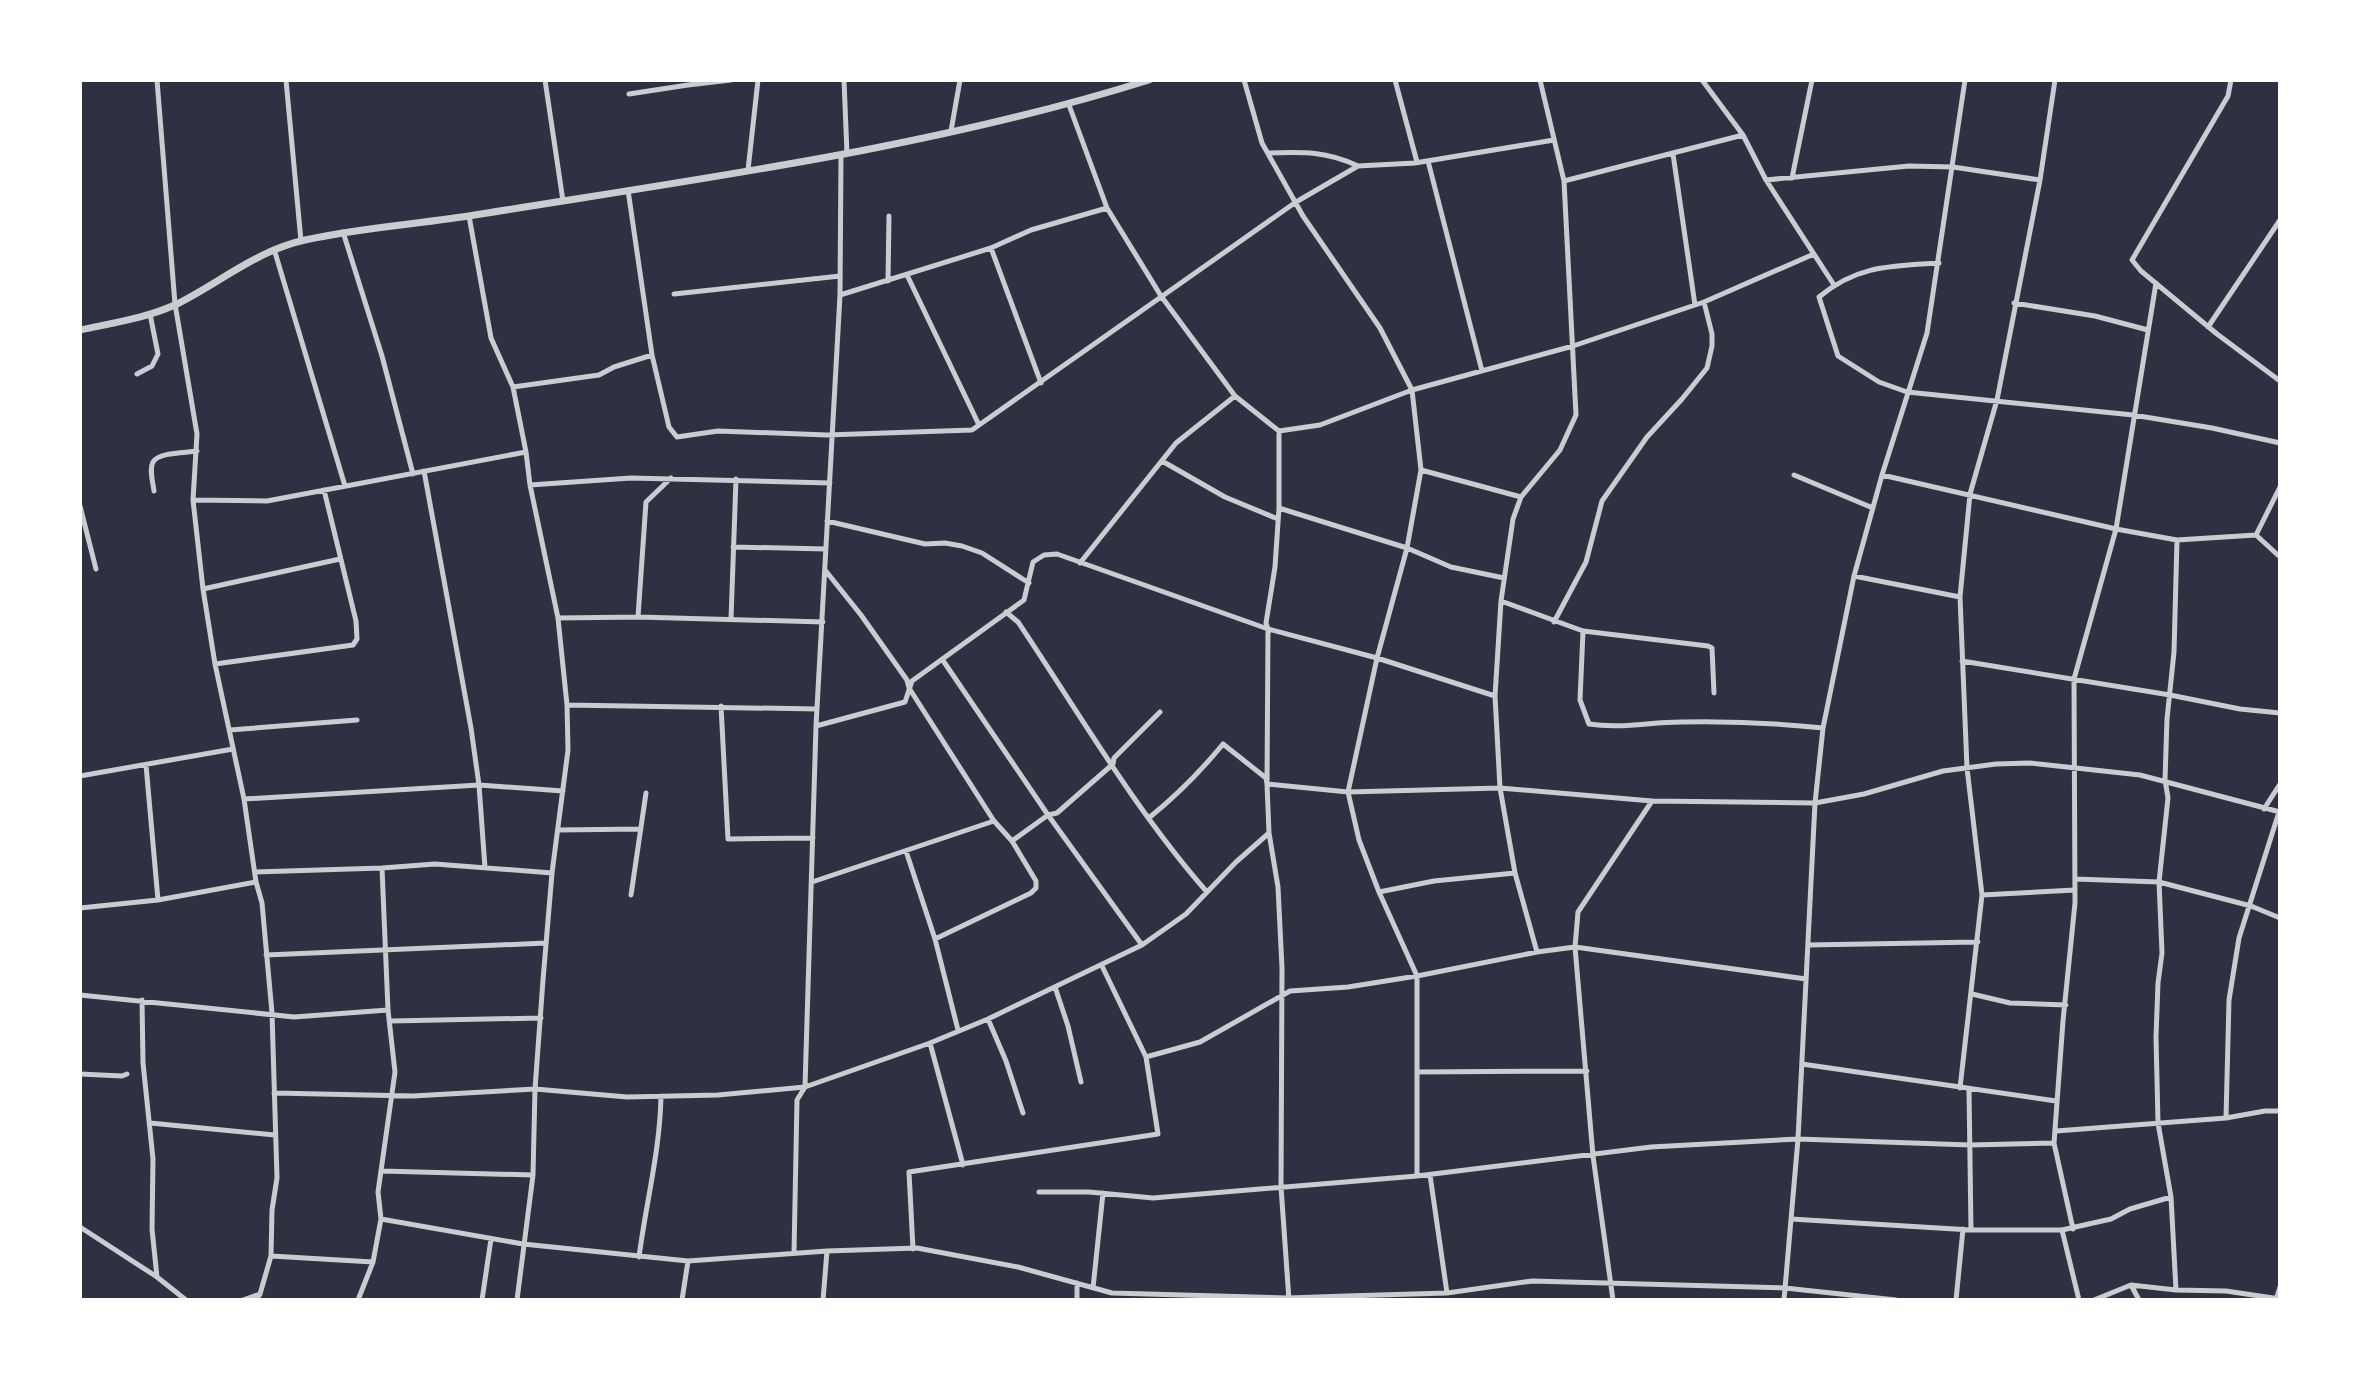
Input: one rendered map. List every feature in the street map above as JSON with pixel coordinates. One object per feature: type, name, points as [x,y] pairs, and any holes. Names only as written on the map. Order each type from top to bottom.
[{"type":"street","points":[[157,80],[175,304],[197,435],[193,500],[203,589],[262,903],[272,1013],[276,1178],[271,1256],[258,1297],[243,1300]]},
{"type":"street","points":[[286,80],[301,241]]},
{"type":"street","points":[[545,80],[563,201]]},
{"type":"street","points":[[629,94],[731,80]]},
{"type":"street","points":[[748,170],[758,80]]},
{"type":"street","points":[[794,1253],[797,1100],[805,1087],[816,726],[840,295],[844,80]]},
{"type":"street","points":[[951,131],[960,80]]},
{"type":"street","points":[[80,330],[150,314],[175,304],[274,249],[301,241],[844,154],[1069,105],[1149,80]]},
{"type":"street","points":[[1244,80],[1262,143],[1296,202],[1380,328],[1412,390],[1422,470],[1407,548],[1377,658],[1348,792],[1359,840],[1417,976],[1417,1176]]},
{"type":"street","points":[[1395,80],[1417,162]]},
{"type":"street","points":[[1537,952],[1515,873],[1500,788],[1495,696],[1501,601],[1513,519],[1521,497],[1560,450],[1576,415],[1564,181],[1540,80]]},
{"type":"street","points":[[1702,80],[1743,135],[1766,180],[1834,285]]},
{"type":"street","points":[[1792,178],[1812,80]]},
{"type":"street","points":[[1784,1300],[1798,1139],[1815,803],[1823,729],[1854,576],[1882,475],[1927,333],[1965,80]]},
{"type":"street","points":[[1960,1088],[1982,895],[1967,768],[1960,597],[1970,494],[1997,400],[2040,180],[2055,80]]},
{"type":"street","points":[[2231,80],[2228,96],[2132,260],[2141,271],[2208,327],[2280,381]]},
{"type":"street","points":[[1069,105],[1107,208],[1161,296],[1236,396],[1279,431],[1320,425],[1412,390],[1573,346],[1704,302],[1814,254]]},
{"type":"street","points":[[1564,181],[1743,135]]},
{"type":"street","points":[[628,190],[652,355],[669,427],[677,437],[718,431],[832,435],[972,430],[1296,202],[1358,166],[1428,161],[1554,140]]},
{"type":"street","points":[[1268,153],[1309,151],[1338,157],[1358,166]]},
{"type":"street","points":[[1673,153],[1695,304]]},
{"type":"street","points":[[1428,161],[1482,371]]},
{"type":"street","points":[[1766,180],[1909,166],[1954,167],[2040,180]]},
{"type":"street","points":[[840,295],[991,248],[1031,230],[1107,208]]},
{"type":"street","points":[[469,216],[491,338],[513,387],[558,618],[567,705],[568,750],[546,943],[535,1089],[533,1175],[517,1300]]},
{"type":"street","points":[[888,216],[888,281]]},
{"type":"street","points":[[2208,327],[2280,220]]},
{"type":"street","points":[[344,232],[382,356],[413,474]]},
{"type":"street","points":[[991,248],[1041,383]]},
{"type":"street","points":[[274,249],[345,486]]},
{"type":"street","points":[[1939,263],[1885,267],[1855,273],[1819,296],[1838,356],[1879,382],[1907,392],[2133,415],[2280,443]]},
{"type":"street","points":[[907,275],[979,425]]},
{"type":"street","points":[[674,294],[840,276]]},
{"type":"street","points":[[2073,1229],[2054,1143],[2075,890],[2074,679],[2116,529],[2156,283]]},
{"type":"street","points":[[1554,622],[1586,562],[1602,502],[1647,437],[1707,368],[1712,334],[1704,302]]},
{"type":"street","points":[[2014,303],[2095,316],[2148,330]]},
{"type":"street","points":[[136,374],[152,366],[158,354],[150,314]]},
{"type":"street","points":[[513,387],[599,375],[614,367],[652,355]]},
{"type":"street","points":[[1080,562],[1176,443],[1236,396]]},
{"type":"street","points":[[1279,431],[1279,508],[1275,567],[1266,623],[1267,784],[1269,833],[1278,887],[1282,997],[1281,1187],[1288,1299]]},
{"type":"street","points":[[154,491],[154,461],[160,457],[197,451]]},
{"type":"street","points":[[193,500],[267,501],[526,452]]},
{"type":"street","points":[[1163,461],[1225,497],[1278,519]]},
{"type":"street","points":[[1422,470],[1521,497]]},
{"type":"street","points":[[424,471],[456,636],[479,785],[485,868]]},
{"type":"street","points":[[1794,475],[1873,508]]},
{"type":"street","points":[[1882,475],[2116,529],[2177,540],[2256,535],[2280,556]]},
{"type":"street","points":[[530,485],[631,478],[830,484]]},
{"type":"street","points":[[638,617],[646,502],[671,478]]},
{"type":"street","points":[[731,619],[736,480]]},
{"type":"street","points":[[2256,535],[2280,487]]},
{"type":"street","points":[[215,664],[353,645],[357,639],[356,621],[324,490]]},
{"type":"street","points":[[80,506],[96,569]]},
{"type":"street","points":[[1279,508],[1407,548],[1451,567],[1504,578]]},
{"type":"street","points":[[827,521],[926,544],[962,546],[982,553],[1029,583]]},
{"type":"street","points":[[2176,1290],[2171,1197],[2158,1122],[2157,997],[2161,953],[2158,882],[2168,798],[2165,780],[2177,540]]},
{"type":"street","points":[[733,547],[826,549]]},
{"type":"street","points":[[816,726],[905,702],[912,681],[1024,600],[1033,562],[1044,555],[1057,555],[1080,562],[1268,629],[1377,658],[1495,696]]},
{"type":"street","points":[[203,589],[340,559]]},
{"type":"street","points":[[825,570],[907,680],[909,688],[994,821],[1012,841],[1036,881],[1036,888],[935,939]]},
{"type":"street","points":[[1854,576],[1960,597]]},
{"type":"street","points":[[1501,601],[1583,631],[1712,648],[1714,693]]},
{"type":"street","points":[[1006,612],[1018,622],[1181,862],[1207,892]]},
{"type":"street","points":[[558,618],[638,617],[823,622]]},
{"type":"street","points":[[1583,631],[1580,700],[1589,724],[1608,727],[1682,722],[1771,723],[1823,729]]},
{"type":"street","points":[[942,659],[1048,815],[1142,945]]},
{"type":"street","points":[[1962,661],[2240,709],[2280,713]]},
{"type":"street","points":[[567,705],[817,709]]},
{"type":"street","points":[[721,706],[728,839],[813,838]]},
{"type":"street","points":[[1012,841],[1048,815],[1057,813],[1113,764],[1114,758],[1160,712]]},
{"type":"street","points":[[230,730],[357,720]]},
{"type":"street","points":[[1150,817],[1172,799],[1223,744],[1266,778],[1267,784]]},
{"type":"street","points":[[80,776],[233,749]]},
{"type":"street","points":[[1267,784],[1348,792],[1500,788],[1652,801],[1815,803],[1864,794],[1943,771],[2030,764],[2165,780],[2279,812],[2239,938],[2229,1000],[2226,1118]]},
{"type":"street","points":[[146,765],[158,900]]},
{"type":"street","points":[[2264,809],[2280,784]]},
{"type":"street","points":[[244,799],[479,785],[563,791]]},
{"type":"street","points":[[631,895],[646,793]]},
{"type":"street","points":[[1613,1300],[1593,1156],[1575,947],[1578,912],[1652,801]]},
{"type":"street","points":[[812,881],[994,821]]},
{"type":"street","points":[[558,830],[641,829]]},
{"type":"street","points":[[274,1093],[392,1096],[535,1089],[626,1097],[718,1095],[805,1087],[930,1043],[1102,966],[1142,945],[1186,914],[1236,862],[1269,833]]},
{"type":"street","points":[[905,850],[935,939],[958,1030]]},
{"type":"street","points":[[255,872],[435,864],[552,873]]},
{"type":"street","points":[[358,1300],[373,1262],[381,1219],[378,1192],[395,1072],[388,1010],[382,868]]},
{"type":"street","points":[[1379,892],[1434,881],[1515,873]]},
{"type":"street","points":[[2075,879],[2158,882],[2251,906],[2280,918]]},
{"type":"street","points":[[80,908],[158,900],[256,882]]},
{"type":"street","points":[[1982,895],[2075,890]]},
{"type":"street","points":[[1808,945],[1978,942]]},
{"type":"street","points":[[266,955],[546,943]]},
{"type":"street","points":[[1146,1057],[1200,1042],[1290,991],[1348,987],[1575,947],[1806,979]]},
{"type":"street","points":[[913,1249],[908,1172],[1158,1134],[1146,1057],[1102,966]]},
{"type":"street","points":[[1055,987],[1068,1026],[1081,1082]]},
{"type":"street","points":[[1972,994],[2010,1003],[2066,1005]]},
{"type":"street","points":[[80,995],[294,1017],[388,1010]]},
{"type":"street","points":[[142,1000],[143,1063],[153,1159],[152,1229],[157,1277]]},
{"type":"street","points":[[391,1021],[541,1018]]},
{"type":"street","points":[[988,1018],[1023,1113]]},
{"type":"street","points":[[930,1043],[963,1165]]},
{"type":"street","points":[[1802,1064],[2056,1101]]},
{"type":"street","points":[[1417,1072],[1587,1071]]},
{"type":"street","points":[[80,1074],[127,1074]]},
{"type":"street","points":[[1969,1090],[1971,1230]]},
{"type":"street","points":[[639,1257],[645,1208],[657,1153],[661,1096]]},
{"type":"street","points":[[2056,1131],[2226,1118],[2280,1111]]},
{"type":"street","points":[[150,1123],[275,1135]]},
{"type":"street","points":[[1039,1192],[1103,1193],[1153,1198],[1430,1175],[1651,1147],[1798,1139],[1970,1146],[2054,1143]]},
{"type":"street","points":[[382,1171],[533,1175]]},
{"type":"street","points":[[1430,1175],[1447,1293]]},
{"type":"street","points":[[1093,1288],[1096,1238],[1103,1193]]},
{"type":"street","points":[[1791,1219],[1971,1230],[2062,1230],[2111,1219],[2130,1209],[2171,1197]]},
{"type":"street","points":[[381,1219],[523,1244],[688,1261],[827,1251],[913,1249],[1018,1267],[1112,1293],[1160,1297],[1412,1297],[1532,1281],[1785,1288],[1896,1300]]},
{"type":"street","points":[[80,1227],[157,1277],[186,1300]]},
{"type":"street","points":[[1956,1300],[1963,1229]]},
{"type":"street","points":[[2062,1230],[2079,1300]]},
{"type":"street","points":[[482,1300],[491,1239]]},
{"type":"street","points":[[823,1300],[827,1251]]},
{"type":"street","points":[[271,1256],[373,1262]]},
{"type":"street","points":[[682,1300],[688,1261]]},
{"type":"street","points":[[1077,1283],[1077,1300]]},
{"type":"street","points":[[2131,1285],[2139,1300]]},
{"type":"street","points":[[2094,1300],[2131,1285],[2176,1290],[2227,1291],[2278,1299],[2280,1287]]},
{"type":"street","points":[[1460,1291],[1461,1300]]}]
